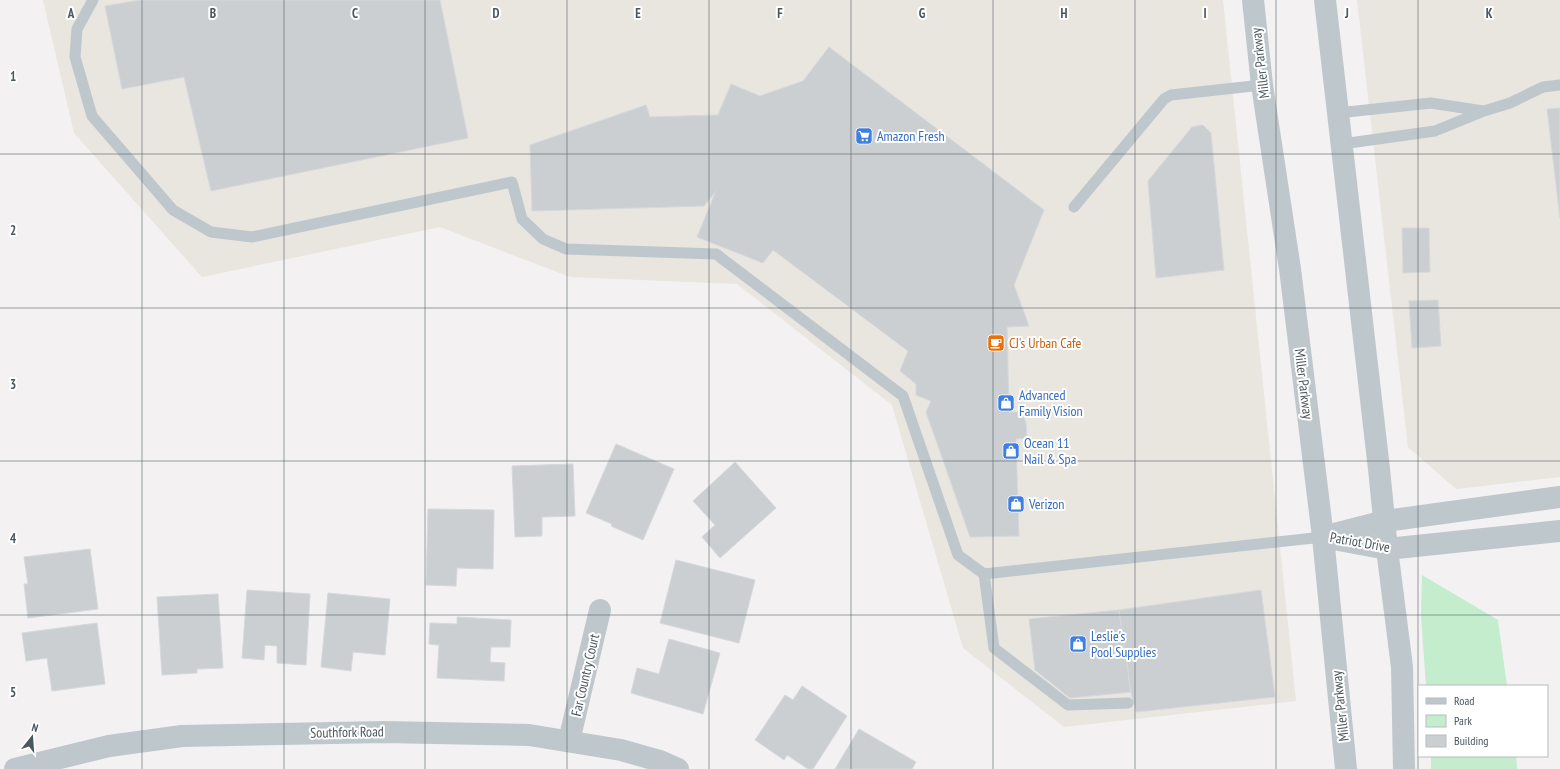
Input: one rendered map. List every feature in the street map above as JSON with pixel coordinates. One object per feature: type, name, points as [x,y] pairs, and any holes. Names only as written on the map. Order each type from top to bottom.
[{"type":"street","name":"Miller Parkway","points":[[1253,0],[1262,85],[1290,269],[1323,537],[1346,769]]},
{"type":"street","points":[[1325,0],[1387,549],[1402,667],[1404,769]]},
{"type":"street","name":"Patriot Drive","points":[[1323,537],[1385,521],[1560,497]]},
{"type":"street","name":"Patriot Drive","points":[[1323,537],[1387,549],[1560,531]]},
{"type":"street","name":"Far Country Court","points":[[569,740],[600,610]]},
{"type":"street","name":"Southfork Road","points":[[15,769],[109,746],[182,736],[252,733],[384,732],[529,735],[569,740],[621,750],[660,761],[678,769]]},
{"type":"lane","points":[[93,0],[77,29],[75,57],[92,116],[173,210],[211,232],[252,237],[512,182],[522,219],[543,239],[566,249],[716,254],[903,396],[958,555],[984,574],[1323,537]]},
{"type":"lane","points":[[1074,207],[1164,99],[1171,95],[1262,85]]},
{"type":"lane","points":[[1342,144],[1435,131],[1484,111],[1510,103],[1543,87],[1560,85]]},
{"type":"lane","points":[[1338,114],[1431,103],[1484,111]]},
{"type":"lane","points":[[984,574],[994,648],[1068,705],[1128,703]]},
{"type":"shaded area","points":[[43,0],[1223,0],[1296,701],[1064,727],[963,648],[892,405],[737,284],[570,277],[440,227],[202,277],[74,133]]},
{"type":"shaded area","points":[[1357,0],[1560,0],[1560,477],[1456,489],[1408,447]]},
{"type":"green space","points":[[1422,575],[1498,620],[1507,685],[1426,685],[1421,616]]},
{"type":"green space","points":[[1431,757],[1516,757],[1517,769],[1431,769]]},
{"type":"building","points":[[140,0],[440,0],[468,138],[211,191],[184,77],[122,89],[105,6]]},
{"type":"building","points":[[829,47],[1044,210],[1014,285],[1029,326],[1007,327],[1009,412],[1022,412],[1026,423],[1027,438],[1016,439],[1019,536],[970,537],[926,412],[931,401],[916,395],[916,384],[900,371],[908,351],[773,250],[763,263],[697,237],[716,191],[704,206],[532,211],[530,145],[646,105],[650,117],[718,115],[731,84],[760,96],[803,81]]},
{"type":"building","points":[[1560,108],[1560,218],[1547,109]]},
{"type":"building","points":[[1203,125],[1211,133],[1224,270],[1156,278],[1148,181],[1192,127]]},
{"type":"building","points":[[1402,228],[1429,228],[1430,272],[1403,273]]},
{"type":"building","points":[[1438,300],[1441,346],[1412,348],[1409,301]]},
{"type":"building","points":[[616,444],[674,469],[643,540],[586,513]]},
{"type":"building","points":[[735,462],[776,508],[720,558],[702,537],[715,525],[693,501]]},
{"type":"building","points":[[573,464],[575,516],[542,517],[542,536],[515,537],[512,466]]},
{"type":"building","points":[[428,509],[494,510],[493,569],[457,568],[456,586],[426,585]]},
{"type":"building","points":[[90,549],[98,609],[28,618],[24,584],[28,584],[24,557]]},
{"type":"building","points":[[676,560],[755,580],[739,643],[660,623]]},
{"type":"building","points":[[247,590],[310,594],[306,665],[277,663],[277,646],[265,645],[264,660],[242,658]]},
{"type":"building","points":[[1261,590],[1275,697],[1136,712],[1131,692],[1119,610]]},
{"type":"building","points":[[328,593],[390,599],[385,655],[353,652],[351,671],[321,667]]},
{"type":"building","points":[[218,594],[223,668],[197,669],[197,673],[162,675],[157,597]]},
{"type":"building","name":"Leslie's Pool Supplies","points":[[1119,610],[1131,692],[1070,698],[1035,670],[1029,619]]},
{"type":"building","points":[[457,617],[511,620],[510,647],[491,647],[490,662],[505,663],[504,681],[437,678],[439,645],[429,644],[430,623],[457,624]]},
{"type":"building","points":[[97,623],[105,684],[52,691],[47,658],[26,661],[22,633]]},
{"type":"building","points":[[669,639],[720,653],[703,714],[631,693],[637,668],[659,674]]},
{"type":"building","points":[[802,686],[847,716],[813,769],[808,769],[787,755],[784,760],[755,740],[785,695],[793,700]]},
{"type":"building","points":[[859,729],[916,762],[912,769],[835,769]]},
{"type":"place","name":"Amazon Fresh","points":[[864,136]]},
{"type":"place","name":"CJ's Urban Cafe","points":[[996,343]]},
{"type":"place","name":"Advanced Family Vision","points":[[1006,403]]},
{"type":"place","name":"Ocean 11 Nail & Spa","points":[[1011,451]]},
{"type":"place","name":"Verizon","points":[[1016,504]]},
{"type":"place","name":"Leslie's Pool Supplies","points":[[1078,644]]}]
